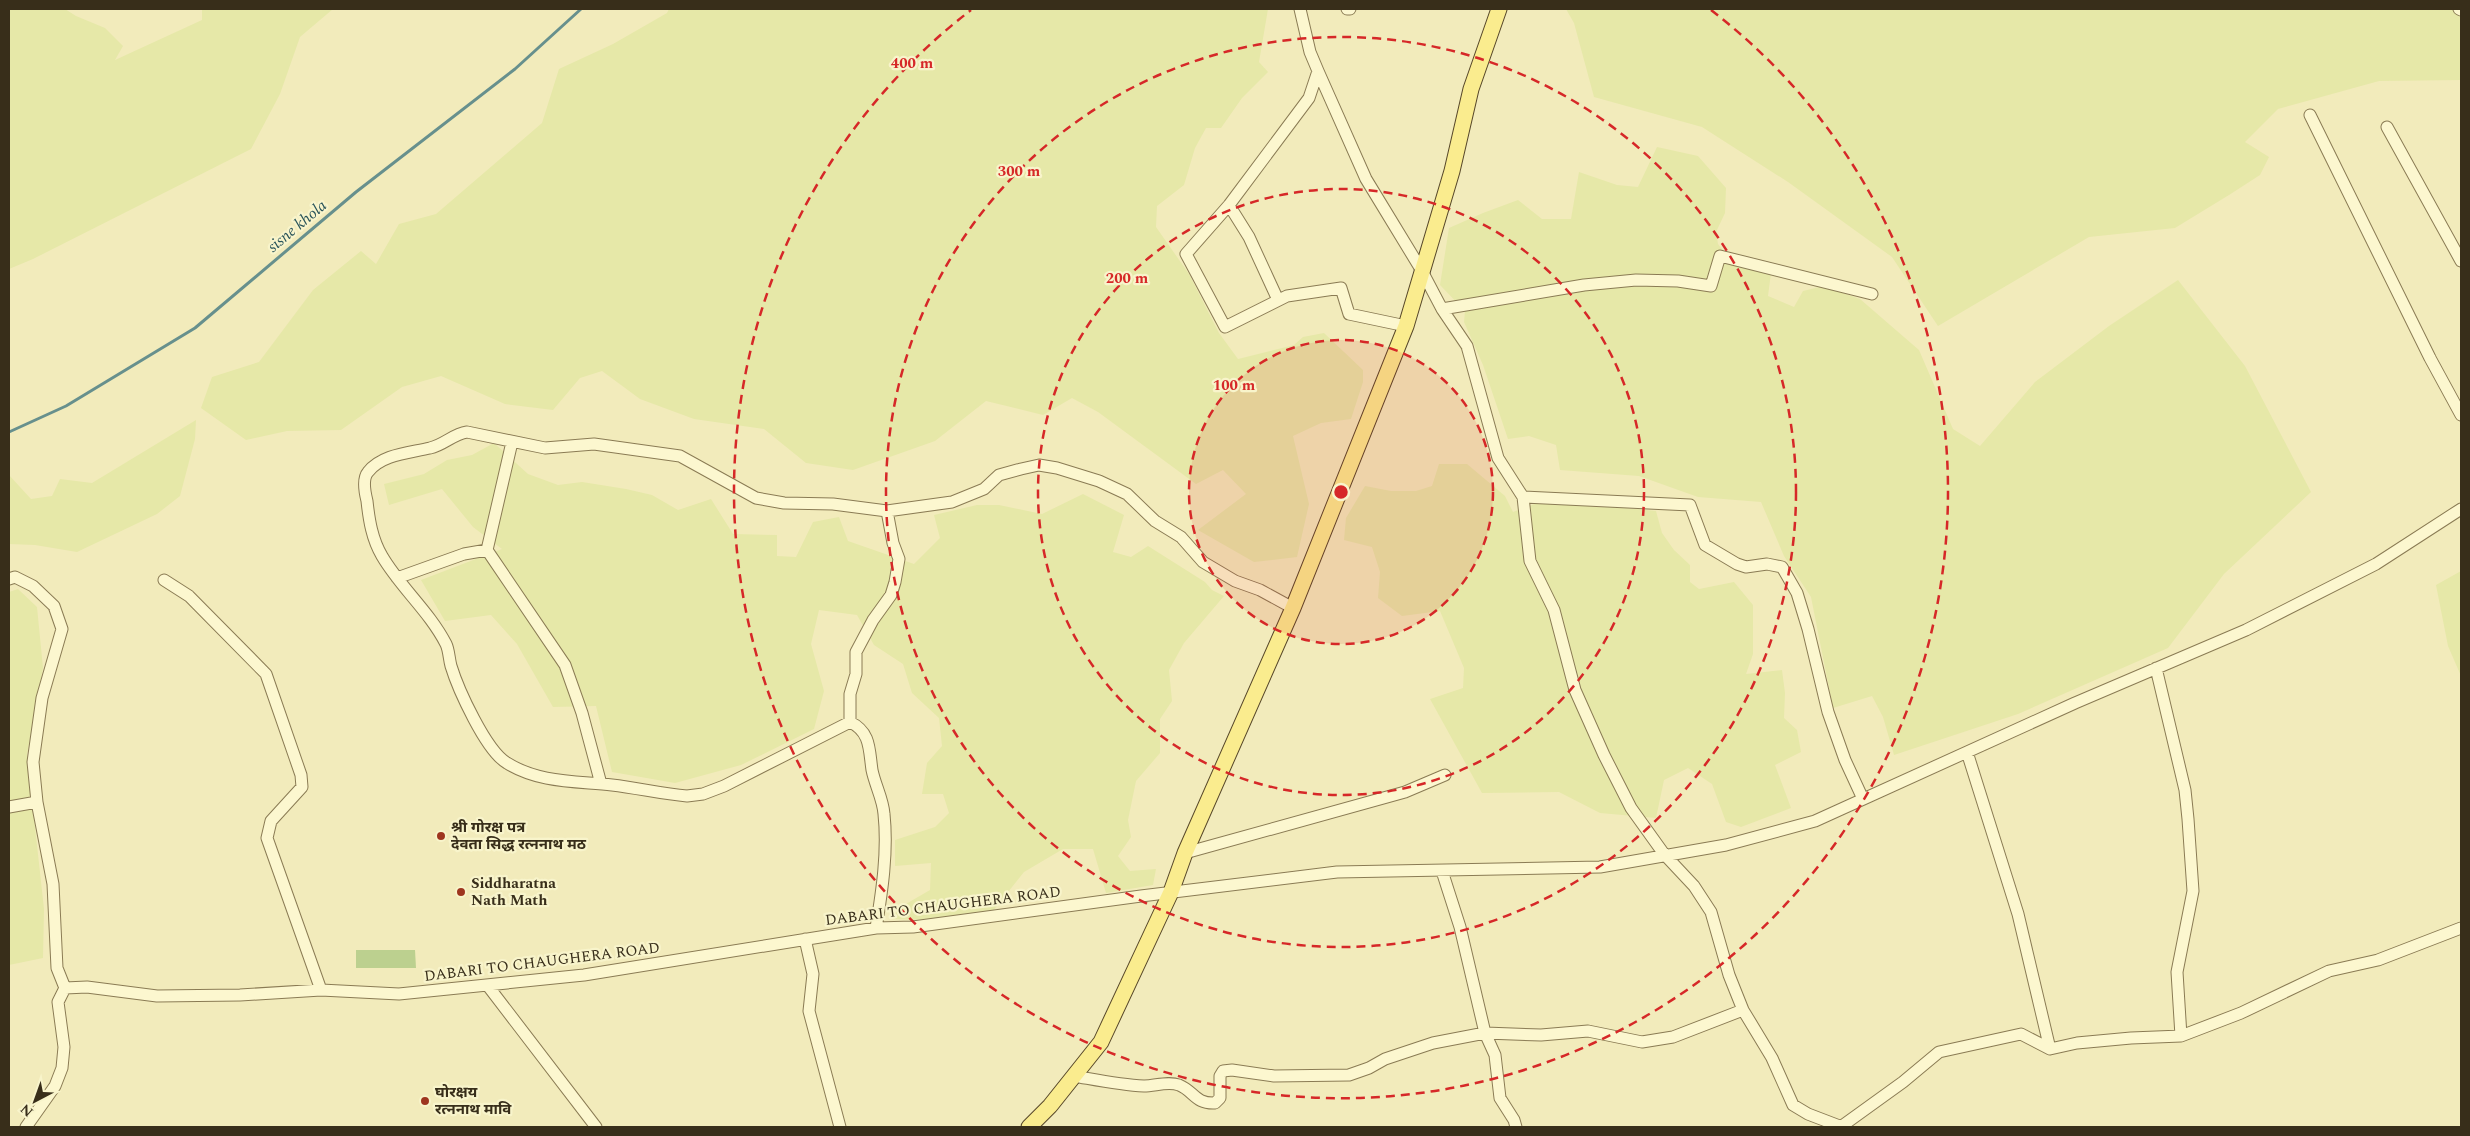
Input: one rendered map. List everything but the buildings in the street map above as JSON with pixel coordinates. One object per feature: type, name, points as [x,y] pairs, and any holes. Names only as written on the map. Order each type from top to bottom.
[{"type":"main road","points":[[1029,1127],[1101,1042],[1172,892],[1185,853],[1292,608],[1406,326],[1452,171],[1471,89],[1499,9]]},
{"type":"street","points":[[1300,9],[1310,52],[1366,179],[1422,271],[1442,309],[1467,346],[1498,458],[1523,497],[1530,561],[1554,610],[1576,690],[1631,808],[1664,854],[1694,886],[1711,912],[1729,975],[1743,1010],[1772,1058],[1793,1105],[1808,1114],[1842,1127],[1903,1082],[1939,1052],[2021,1034],[2050,1049],[2077,1043],[2182,1036],[2241,1013],[2329,971],[2378,960],[2461,928]]},
{"type":"street","points":[[1318,71],[1308,98],[1229,205],[1186,254],[1225,327],[1287,296],[1341,288],[1349,314],[1406,326]]},
{"type":"street","points":[[2310,115],[2430,358],[2461,415]]},
{"type":"street","points":[[2387,127],[2461,261]]},
{"type":"street","points":[[1229,205],[1249,237],[1278,300]]},
{"type":"street","points":[[1442,309],[1584,285],[1636,280],[1678,281],[1710,286],[1720,256],[1872,294]]},
{"type":"street","points":[[876,928],[883,887],[884,813],[872,772],[868,738],[860,726],[850,722],[703,794],[669,795],[530,775],[504,762],[484,737],[476,722],[451,666],[447,645],[418,602],[397,578],[381,554],[370,527],[365,477],[369,470],[399,454],[432,448],[457,433],[467,432],[546,448],[594,444],[671,454],[680,456],[756,498],[784,503],[833,504],[887,511],[952,502],[984,489],[999,475],[1039,465],[1057,468],[1099,481],[1127,494],[1155,521],[1180,537],[1203,562],[1235,581],[1260,590],[1292,608]]},
{"type":"street","points":[[512,442],[487,550],[565,665],[582,713],[601,784]]},
{"type":"street","points":[[1523,497],[1690,505],[1705,546],[1746,567],[1767,564],[1782,567],[1797,593],[1828,712],[1845,760],[1863,799]]},
{"type":"street","name":"DABARI TO CHAUGHERA ROAD","points":[[65,988],[86,987],[157,996],[240,995],[321,990],[399,994],[584,975],[876,928],[913,927],[1338,872],[1600,866],[1726,845],[1815,821],[2156,668],[2246,630],[2376,564],[2461,509]]},
{"type":"street","points":[[850,722],[850,694],[856,674],[856,652],[873,620],[891,595],[896,582],[899,559],[893,543],[887,511]]},
{"type":"street","points":[[397,578],[464,554],[487,550]]},
{"type":"street","points":[[9,579],[15,577],[33,586],[54,606],[62,628],[42,698],[33,762],[37,802],[53,884],[57,968],[65,988],[58,1002],[64,1047],[62,1068],[55,1086],[26,1127]]},
{"type":"street","points":[[164,580],[189,596],[266,674],[301,775],[302,787],[271,821],[267,838],[321,990]]},
{"type":"street","points":[[2156,668],[2185,790],[2188,819],[2193,890],[2177,972],[2182,1036]]},
{"type":"street","points":[[1967,752],[2018,914],[2050,1049]]},
{"type":"street","points":[[1185,853],[1262,834],[1406,792],[1445,775]]},
{"type":"street","points":[[9,807],[37,802]]},
{"type":"street","points":[[1442,871],[1460,927],[1485,1033],[1495,1056],[1500,1098],[1514,1120],[1516,1127]]},
{"type":"street","points":[[805,939],[813,974],[809,1011],[840,1127]]},
{"type":"street","points":[[488,986],[596,1127]]},
{"type":"street","points":[[1074,1076],[1145,1086],[1173,1084],[1181,1086],[1205,1104],[1216,1103],[1220,1098],[1220,1076],[1223,1071],[1232,1070],[1274,1076],[1349,1075],[1369,1068],[1385,1059],[1433,1043],[1485,1033],[1541,1035],[1588,1031],[1642,1042],[1673,1037],[1743,1010]]},
{"type":"green space","points":[[9,9],[65,9],[76,16],[105,28],[123,46],[115,60],[202,20],[202,9],[333,9],[300,37],[280,94],[251,149],[33,259],[9,269]]},
{"type":"green space","points":[[669,9],[1268,9],[1259,62],[1268,72],[1242,98],[1221,128],[1206,128],[1195,148],[1184,185],[1157,206],[1156,227],[1189,274],[1219,333],[1238,359],[1294,345],[1303,337],[1324,333],[1363,370],[1363,382],[1351,419],[1321,423],[1293,436],[1309,504],[1297,557],[1254,562],[1198,530],[1246,494],[1223,470],[1196,484],[1098,412],[1072,398],[1043,415],[986,401],[935,441],[853,470],[806,463],[764,429],[694,419],[640,399],[602,371],[580,378],[553,410],[505,404],[441,376],[402,387],[341,430],[287,431],[246,440],[201,408],[212,377],[259,362],[313,290],[361,251],[376,264],[399,224],[436,214],[542,123],[559,69],[613,44],[667,13]]},
{"type":"green space","points":[[1566,9],[2461,9],[2461,80],[2379,81],[2278,109],[2245,142],[2269,157],[2260,175],[2229,195],[2175,228],[2089,237],[1938,326],[1892,257],[1788,182],[1702,127],[1594,97],[1574,23]]},
{"type":"green space","points":[[1657,147],[1698,156],[1726,188],[1725,213],[1716,232],[1718,244],[1724,252],[1771,273],[1768,296],[1794,307],[1803,291],[1823,286],[1860,299],[1919,350],[1953,429],[1980,446],[2035,382],[2109,326],[2178,280],[2245,366],[2311,492],[2224,574],[2168,648],[2018,714],[1894,755],[1883,717],[1872,696],[1833,708],[1811,597],[1784,556],[1761,502],[1698,497],[1639,476],[1560,470],[1556,445],[1529,436],[1508,439],[1483,365],[1464,322],[1465,311],[1440,285],[1449,228],[1518,200],[1542,219],[1571,219],[1579,172],[1617,185],[1638,187]]},
{"type":"green space","points":[[196,420],[195,439],[180,496],[157,514],[77,552],[35,545],[9,544],[9,475],[31,499],[52,496],[60,479],[92,483]]},
{"type":"green space","points":[[494,443],[528,474],[558,485],[582,482],[626,489],[652,495],[678,510],[711,499],[733,534],[777,535],[777,556],[796,557],[813,522],[839,517],[848,541],[914,564],[940,538],[934,515],[977,505],[999,505],[1042,514],[1083,494],[1124,515],[1113,552],[1131,557],[1148,546],[1205,582],[1212,590],[1224,596],[1184,643],[1169,670],[1172,701],[1160,719],[1160,753],[1136,781],[1128,820],[1131,837],[1118,856],[1130,871],[1156,869],[1153,885],[1106,893],[1093,849],[1063,849],[1024,872],[993,911],[932,920],[891,919],[899,908],[930,890],[931,863],[895,866],[895,840],[935,827],[949,813],[943,794],[922,794],[927,763],[942,746],[939,718],[912,693],[903,664],[874,645],[857,615],[819,610],[811,644],[824,691],[814,729],[741,765],[675,783],[612,772],[596,706],[553,707],[517,644],[491,615],[445,621],[421,580],[502,549],[473,527],[442,489],[389,505],[384,484],[424,474],[447,460],[472,455]]},
{"type":"green space","points":[[1439,464],[1467,464],[1505,496],[1513,512],[1545,500],[1656,511],[1662,533],[1674,550],[1690,565],[1690,582],[1699,589],[1734,582],[1753,605],[1753,654],[1746,674],[1782,670],[1785,693],[1784,718],[1797,730],[1801,752],[1775,765],[1791,808],[1741,827],[1726,822],[1712,784],[1688,768],[1664,780],[1656,818],[1600,813],[1559,792],[1482,793],[1430,699],[1463,688],[1464,668],[1440,611],[1402,616],[1378,598],[1380,572],[1372,547],[1344,540],[1346,518],[1365,486],[1391,491],[1416,491],[1432,486]]},
{"type":"green space","points":[[2461,571],[2461,676],[2448,646],[2436,585]]},
{"type":"green space","points":[[18,589],[37,607],[43,668],[27,754],[44,909],[43,958],[9,965],[9,592]]},
{"type":"green space","points":[[356,950],[415,950],[416,968],[356,968]]},
{"type":"waterway","name":"sisne khola","points":[[9,432],[66,406],[195,328],[356,192],[515,69],[581,9]]},
{"type":"place","name":"श्री गोरक्ष पत्र देवता सिद्ध रत्ननाथ मठ","points":[[441,836]]},
{"type":"place","name":"Siddharatna Nath Math","points":[[461,892]]},
{"type":"place","name":"घोरक्षय रत्ननाथ मावि","points":[[425,1101]]}]
